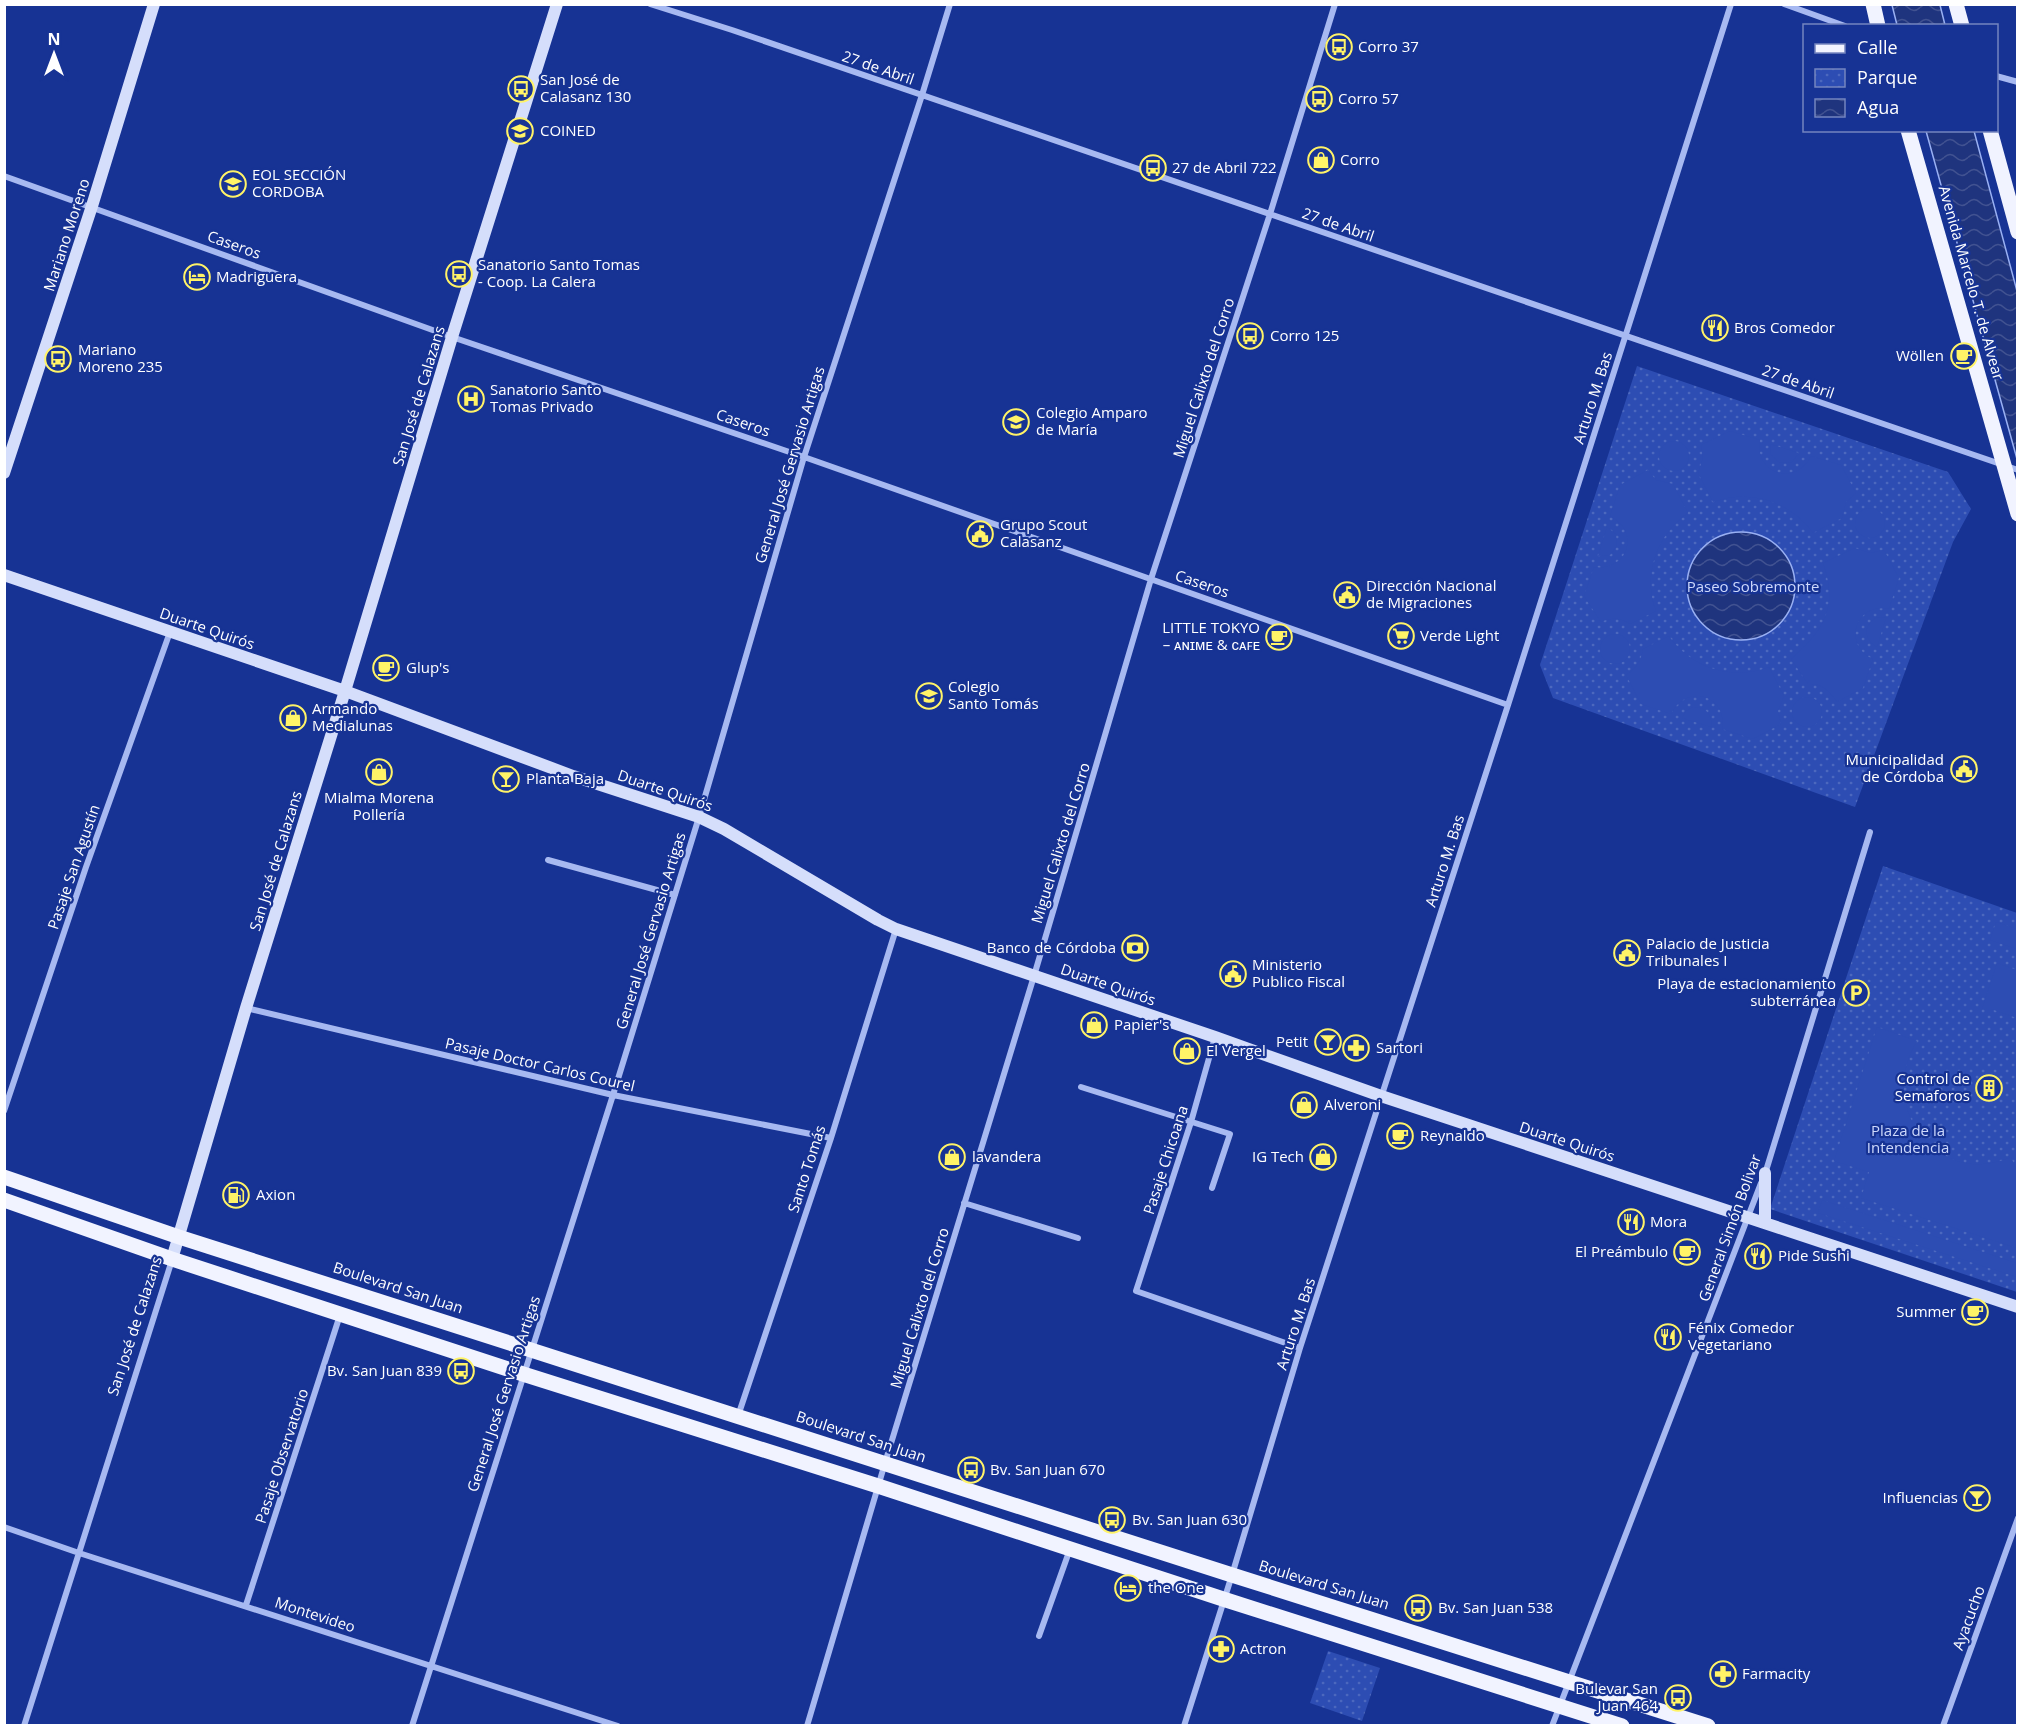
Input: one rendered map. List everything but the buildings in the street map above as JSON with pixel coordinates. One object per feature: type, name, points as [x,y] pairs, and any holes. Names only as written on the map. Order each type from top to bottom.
[{"type":"main road","name":"Mariano Moreno","points":[[4,473],[92,206],[154,4]]},
{"type":"main road","name":"San José de Calazans","points":[[172,1259],[246,1008],[557,4]]},
{"type":"main road","points":[[1873,4],[1878,24]]},
{"type":"main road","points":[[1956,4],[1961,24]]},
{"type":"main road","name":"Avenida Marcelo T. de Alvear","points":[[1909,132],[2011,467],[2018,514]]},
{"type":"main road","points":[[1991,132],[2018,232]]},
{"type":"main road","name":"Duarte Quirós","points":[[4,575],[345,691],[573,776],[699,818],[724,829],[896,929],[1381,1096],[2018,1307]]},
{"type":"main road","points":[[1765,1173],[1765,1223]]},
{"type":"main road","name":"Boulevard San Juan","points":[[4,1177],[179,1237],[531,1348],[1232,1575],[1708,1725]]},
{"type":"main road","points":[[4,1200],[172,1259],[523,1374],[1622,1725]]},
{"type":"street","name":"27 de Abril","points":[[650,4],[2011,467]]},
{"type":"street","name":"General José Gervasio Artigas","points":[[412,1725],[699,818],[804,457],[950,4]]},
{"type":"street","name":"Miguel Calixto del Corro","points":[[807,1725],[1034,976],[1151,579],[1270,214],[1335,4]]},
{"type":"street","name":"Arturo M. Bas","points":[[1184,1725],[1300,1348],[1731,4]]},
{"type":"street","points":[[1784,4],[1839,24]]},
{"type":"street","points":[[1998,77],[2018,82]]},
{"type":"street","name":"Caseros","points":[[4,176],[452,337],[804,457],[1508,705]]},
{"type":"street","name":"Pasaje San Agustín","points":[[4,1111],[86,867],[170,632]]},
{"type":"street","name":"General Simón Bolivar","points":[[1551,1725],[1749,1218],[1765,1173],[1870,832]]},
{"type":"street","points":[[548,860],[675,895]]},
{"type":"street","name":"Santo Tomás","points":[[738,1416],[831,1138],[896,929]]},
{"type":"street","name":"Pasaje Doctor Carlos Courel","points":[[246,1008],[613,1095],[831,1138]]},
{"type":"street","name":"Pasaje Chicoana","points":[[1215,1037],[1191,1122],[1136,1291],[1300,1348]]},
{"type":"street","points":[[1081,1087],[1230,1134],[1212,1188]]},
{"type":"street","points":[[964,1203],[1078,1238]]},
{"type":"street","name":"San José de Calazans","points":[[24,1725],[172,1259]]},
{"type":"street","name":"Pasaje Observatorio","points":[[246,1605],[341,1313]]},
{"type":"street","name":"Ayacucho","points":[[1943,1725],[2018,1518]]},
{"type":"street","name":"Montevideo","points":[[4,1527],[618,1725]]},
{"type":"street","points":[[1038,1636],[1070,1549]]},
{"type":"green space","name":"Paseo Sobremonte","points":[[1637,366],[1948,472],[1971,509],[1953,542],[1855,807],[1553,698],[1540,665]]},
{"type":"green space","points":[[1730,431],[1760,440],[1763,461],[1778,472],[1787,474],[1796,471],[1804,466],[1811,456],[1841,465],[1856,493],[1846,502],[1842,518],[1813,533],[1793,513],[1768,501],[1741,497],[1713,502],[1698,473],[1703,458],[1701,445]]},
{"type":"green space","points":[[1674,441],[1685,445],[1689,456],[1685,467],[1674,471],[1663,467],[1659,456],[1663,445]]},
{"type":"green space","points":[[1770,444],[1799,453],[1792,462],[1780,463],[1771,455]]},
{"type":"green space","points":[[1648,470],[1656,480],[1673,484],[1688,513],[1668,532],[1655,557],[1651,584],[1656,611],[1630,624],[1616,619],[1601,622],[1584,596],[1594,567],[1606,567],[1615,563],[1626,549],[1628,540],[1625,531],[1620,523],[1610,516],[1620,485]]},
{"type":"green space","points":[[1870,508],[1881,512],[1885,523],[1881,534],[1870,538],[1859,534],[1855,523],[1859,512]]},
{"type":"green space","points":[[1607,527],[1616,534],[1617,546],[1610,555],[1598,556]]},
{"type":"green space","points":[[1855,548],[1870,553],[1884,550],[1899,578],[1889,609],[1868,612],[1857,626],[1855,635],[1858,644],[1863,653],[1873,659],[1863,688],[1837,702],[1825,688],[1808,684],[1791,659],[1812,639],[1825,617],[1829,593],[1823,563]]},
{"type":"green space","points":[[1878,617],[1886,618],[1877,647],[1867,636],[1867,627]]},
{"type":"green space","points":[[1615,634],[1626,638],[1630,649],[1626,660],[1615,664],[1604,660],[1600,649],[1604,638]]},
{"type":"green space","points":[[1669,636],[1689,656],[1713,669],[1741,673],[1769,667],[1784,696],[1778,711],[1781,724],[1753,739],[1722,729],[1719,708],[1704,697],[1686,698],[1671,714],[1641,704],[1626,675],[1638,664],[1643,649]]},
{"type":"green space","points":[[1807,697],[1818,701],[1822,712],[1818,723],[1807,727],[1796,723],[1792,712],[1796,701]]},
{"type":"green space","points":[[1693,707],[1702,708],[1708,712],[1711,727],[1682,718],[1686,711]]},
{"type":"green space","name":"Plaza de la Intendencia","points":[[1883,866],[2017,913],[2017,1292],[1770,1209]]},
{"type":"green space","points":[[1996,922],[2017,929],[2017,949],[1990,940]]},
{"type":"green space","points":[[1997,963],[2017,970],[2017,1018],[1991,1009],[1982,1009]]},
{"type":"green space","points":[[1877,1027],[1917,1041],[1906,1066],[1904,1091],[1909,1115],[1921,1136],[1938,1152],[1960,1162],[1984,1164],[2011,1157],[2017,1171],[2017,1248],[1861,1198],[1869,1172],[1834,1161]]},
{"type":"green space","points":[[1822,1200],[2017,1263],[2017,1277],[1818,1213]]},
{"type":"green space","points":[[1328,1651],[1380,1668],[1362,1721],[1310,1703]]},
{"type":"water","points":[[1892,5],[1940,5],[1945,24],[1897,24]]},
{"type":"water","points":[[1926,132],[1974,132],[2017,291],[2017,459]]},
{"type":"water","points":[[1741,532],[1762,536],[1779,548],[1791,565],[1795,586],[1791,607],[1779,624],[1762,636],[1741,640],[1720,636],[1703,624],[1691,607],[1687,586],[1691,565],[1703,548],[1720,536]]},
{"type":"place","name":"Corro 37","points":[[1339,47]]},
{"type":"place","name":"San José de Calasanz 130","points":[[521,89]]},
{"type":"place","name":"Corro 57","points":[[1319,99]]},
{"type":"place","name":"COINED","points":[[520,131]]},
{"type":"place","name":"Corro","points":[[1321,160]]},
{"type":"place","name":"27 de Abril 722","points":[[1153,168]]},
{"type":"place","name":"EOL SECCIÓN CORDOBA","points":[[233,184]]},
{"type":"place","name":"Sanatorio Santo Tomas - Coop. La Calera","points":[[459,274]]},
{"type":"place","name":"Madriguera","points":[[197,277]]},
{"type":"place","name":"Bros Comedor","points":[[1715,328]]},
{"type":"place","name":"Corro 125","points":[[1250,336]]},
{"type":"place","name":"Wöllen","points":[[1964,356]]},
{"type":"place","name":"Mariano Moreno 235","points":[[58,359]]},
{"type":"place","name":"Sanatorio Santo Tomas Privado","points":[[471,399]]},
{"type":"place","name":"Colegio Amparo de María","points":[[1016,422]]},
{"type":"place","name":"Grupo Scout Calasanz","points":[[980,534]]},
{"type":"place","name":"Dirección Nacional de Migraciones","points":[[1347,595]]},
{"type":"place","name":"Verde Light","points":[[1401,636]]},
{"type":"place","name":"LITTLE TOKYO – ᴀɴɪᴍᴇ & ᴄᴀꜰᴇ","points":[[1279,637]]},
{"type":"place","name":"Glup's","points":[[386,668]]},
{"type":"place","name":"Colegio Santo Tomás","points":[[929,696]]},
{"type":"place","name":"Armando Medialunas","points":[[293,718]]},
{"type":"place","name":"Municipalidad de Córdoba","points":[[1964,769]]},
{"type":"place","name":"Mialma Morena Pollería","points":[[379,772]]},
{"type":"place","name":"Planta Baja","points":[[506,779]]},
{"type":"place","name":"Banco de Córdoba","points":[[1135,948]]},
{"type":"place","name":"Palacio de Justicia Tribunales I","points":[[1627,953]]},
{"type":"place","name":"Ministerio Publico Fiscal","points":[[1233,974]]},
{"type":"place","name":"Playa de estacionamiento subterránea","points":[[1856,993]]},
{"type":"place","name":"Papier's","points":[[1094,1025]]},
{"type":"place","name":"Petit","points":[[1328,1042]]},
{"type":"place","name":"Sartori","points":[[1356,1048]]},
{"type":"place","name":"El Vergel","points":[[1187,1051]]},
{"type":"place","name":"Control de Semaforos","points":[[1989,1088]]},
{"type":"place","name":"Alveroni","points":[[1304,1105]]},
{"type":"place","name":"Reynaldo","points":[[1400,1136]]},
{"type":"place","name":"lavandera","points":[[952,1157]]},
{"type":"place","name":"IG Tech","points":[[1323,1157]]},
{"type":"place","name":"Axion","points":[[236,1195]]},
{"type":"place","name":"Mora","points":[[1631,1222]]},
{"type":"place","name":"El Preámbulo","points":[[1687,1252]]},
{"type":"place","name":"Pide Sushi","points":[[1758,1256]]},
{"type":"place","name":"Summer","points":[[1975,1312]]},
{"type":"place","name":"Fénix Comedor Vegetariano","points":[[1668,1337]]},
{"type":"place","name":"Bv. San Juan 839","points":[[461,1371]]},
{"type":"place","name":"Bv. San Juan 670","points":[[971,1470]]},
{"type":"place","name":"Influencias","points":[[1977,1498]]},
{"type":"place","name":"Bv. San Juan 630","points":[[1112,1520]]},
{"type":"place","name":"the One","points":[[1128,1588]]},
{"type":"place","name":"Bv. San Juan 538","points":[[1418,1608]]},
{"type":"place","name":"Actron","points":[[1221,1649]]},
{"type":"place","name":"Farmacity","points":[[1723,1674]]},
{"type":"place","name":"Bulevar San Juan 464","points":[[1678,1698]]}]
